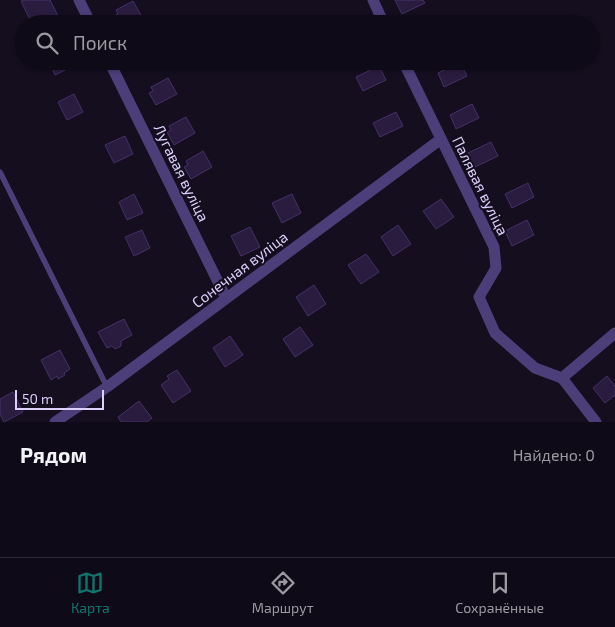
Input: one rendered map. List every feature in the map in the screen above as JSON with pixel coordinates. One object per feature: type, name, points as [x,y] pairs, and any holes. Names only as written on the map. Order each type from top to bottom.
[{"type":"street","points":[[79,0],[86,15]]},
{"type":"street","points":[[373,0],[380,15]]},
{"type":"street","name":"Лугавая вуліца","points":[[113,70],[226,298]]},
{"type":"street","name":"Палявая вуліца","points":[[407,70],[494,247],[496,268],[479,297],[495,333],[535,368],[562,378]]},
{"type":"street","name":"Сонечная вуліца","points":[[55,422],[107,387],[441,139]]},
{"type":"street","points":[[596,422],[562,378],[615,333]]},
{"type":"lane","points":[[0,172],[107,387]]},
{"type":"building","points":[[50,0],[58,15],[28,15],[21,1]]},
{"type":"building","points":[[395,0],[423,0],[425,3],[402,14]]},
{"type":"building","points":[[133,1],[141,15],[116,15],[118,14],[116,10]]},
{"type":"building","points":[[53,70],[65,70],[55,75]]},
{"type":"building","points":[[371,70],[381,70],[386,80],[363,91],[356,77]]},
{"type":"building","points":[[444,70],[464,70],[467,76],[444,87],[438,73]]},
{"type":"building","points":[[168,78],[177,94],[156,105],[149,93],[153,91],[151,87]]},
{"type":"building","points":[[74,94],[83,112],[67,120],[58,102]]},
{"type":"building","points":[[472,104],[479,118],[456,129],[450,115]]},
{"type":"building","points":[[396,112],[403,126],[380,137],[373,123]]},
{"type":"building","points":[[186,117],[195,133],[174,145],[167,132],[171,130],[169,126]]},
{"type":"building","points":[[125,136],[133,154],[114,163],[105,145]]},
{"type":"building","points":[[491,142],[498,156],[475,167],[468,153]]},
{"type":"building","points":[[203,151],[212,167],[191,179],[184,167],[188,165],[186,161]]},
{"type":"building","points":[[528,183],[534,197],[512,208],[505,194]]},
{"type":"building","points":[[134,194],[143,213],[127,220],[119,202]]},
{"type":"building","points":[[292,194],[301,213],[282,223],[272,203]]},
{"type":"building","points":[[441,199],[454,217],[436,229],[423,211]]},
{"type":"building","points":[[527,220],[534,235],[512,246],[505,231]]},
{"type":"building","points":[[398,225],[411,244],[393,256],[381,237]]},
{"type":"building","points":[[250,227],[260,247],[241,256],[231,236]]},
{"type":"building","points":[[142,230],[150,248],[134,256],[125,237]]},
{"type":"building","points":[[366,254],[379,272],[361,284],[348,265]]},
{"type":"building","points":[[314,285],[326,304],[308,316],[296,297]]},
{"type":"building","points":[[124,319],[132,335],[121,341],[121,346],[115,349],[112,346],[107,348],[98,332]]},
{"type":"building","points":[[300,327],[313,345],[295,357],[283,339]]},
{"type":"building","points":[[230,336],[243,355],[225,367],[213,348]]},
{"type":"building","points":[[60,350],[70,369],[64,373],[65,375],[58,379],[57,376],[51,380],[41,360]]},
{"type":"building","points":[[177,370],[191,391],[173,403],[161,385],[169,379],[167,376]]},
{"type":"building","points":[[607,376],[615,386],[615,395],[605,403],[593,388]]},
{"type":"building","points":[[13,392],[23,412],[4,422],[0,414],[0,399]]},
{"type":"building","points":[[139,401],[152,418],[147,422],[121,422],[118,417]]}]
